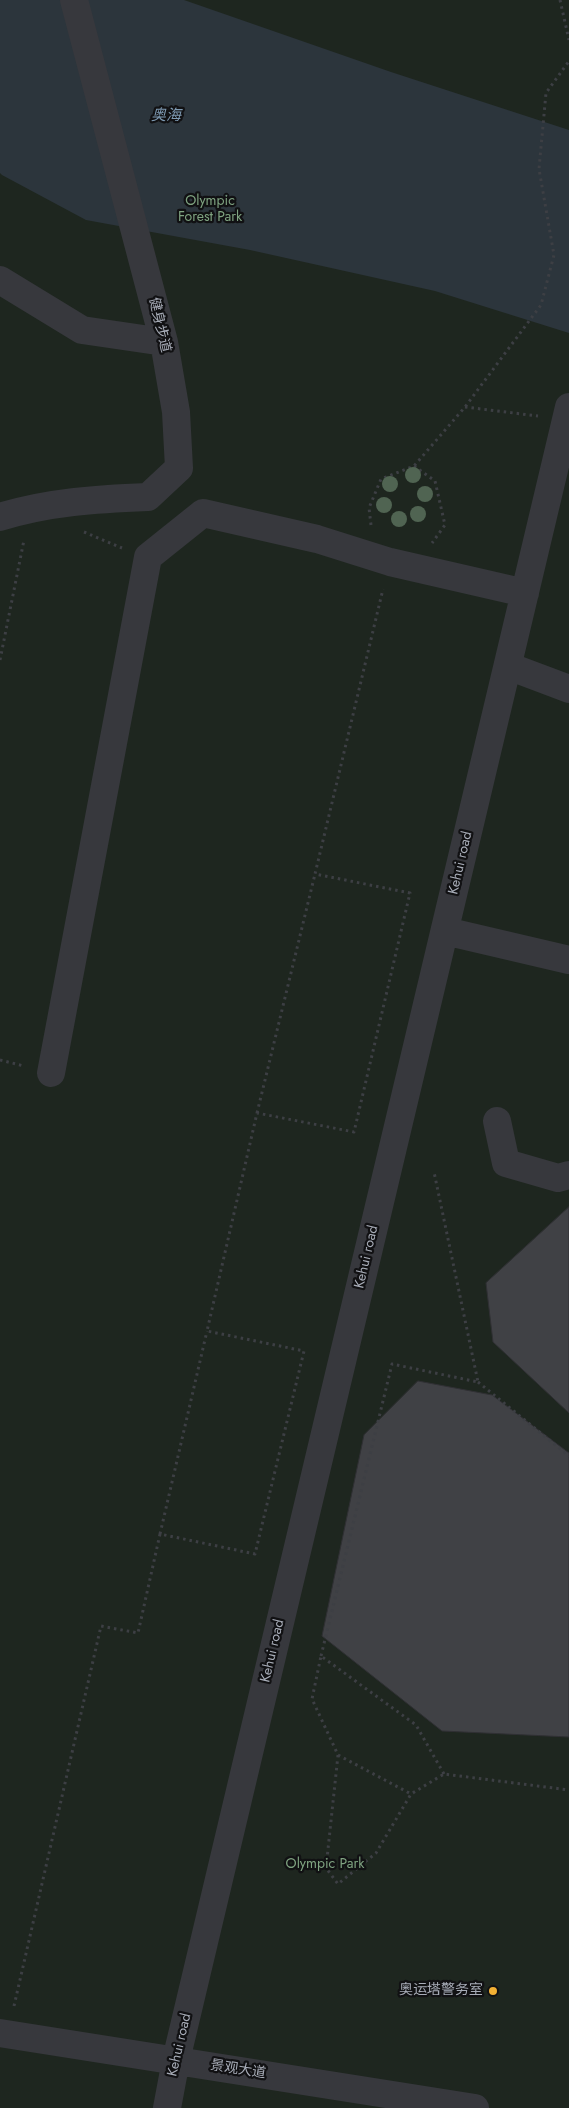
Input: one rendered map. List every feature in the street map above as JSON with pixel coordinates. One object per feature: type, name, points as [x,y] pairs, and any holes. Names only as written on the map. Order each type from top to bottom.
[{"type":"street","name":"健身步道","points":[[0,517],[31,508],[95,499],[148,497],[179,468],[176,412],[164,342],[74,0]]},
{"type":"street","points":[[0,280],[82,330],[164,342]]},
{"type":"street","name":"Kehui road","points":[[167,2108],[176,2060],[568,416]]},
{"type":"street","points":[[52,1073],[148,557],[203,513],[317,539],[390,562],[525,592]]},
{"type":"street","points":[[508,666],[569,689]]},
{"type":"street","points":[[444,931],[569,960]]},
{"type":"street","points":[[497,1121],[506,1163],[558,1178],[569,1175]]},
{"type":"street","name":"景观大道","points":[[4,2033],[476,2108]]},
{"type":"path","points":[[560,0],[569,40]]},
{"type":"path","points":[[4,2033],[101,1626],[138,1633],[257,1113],[390,562],[372,536],[369,508],[381,479],[414,466],[465,407],[541,305],[554,255],[539,169],[546,94],[569,61]]},
{"type":"path","points":[[465,407],[568,416]]},
{"type":"path","points":[[414,466],[435,481],[445,525],[430,545]]},
{"type":"path","points":[[0,660],[31,508]]},
{"type":"path","points":[[76,528],[148,560]]},
{"type":"path","points":[[257,1113],[354,1132],[410,893],[316,874]]},
{"type":"path","points":[[434,1172],[478,1382]]},
{"type":"path","points":[[160,1534],[255,1554],[304,1351],[207,1332]]},
{"type":"path","points":[[569,1456],[478,1382],[392,1364],[312,1699],[338,1755],[326,1868],[338,1884],[376,1854],[411,1794],[444,1774],[569,1790]]},
{"type":"path","points":[[321,1656],[416,1725],[444,1774]]},
{"type":"path","points":[[338,1755],[411,1794]]},
{"type":"green space","points":[[0,0],[569,0],[569,2108],[0,2108]]},
{"type":"water","name":"奥海","points":[[0,0],[184,0],[391,72],[569,130],[569,333],[435,291],[250,250],[86,220],[2,175],[0,173]]},
{"type":"building","points":[[569,1207],[569,1413],[493,1342],[486,1283]]},
{"type":"building","points":[[418,1381],[492,1395],[569,1453],[569,1737],[442,1731],[322,1636],[364,1435]]},
{"type":"place","name":"奥运塔警务室","points":[[493,1991]]},
{"type":"park label","name":"Olympic Forest Park","points":[[210,210]]},
{"type":"park label","name":"Olympic Park","points":[[325,1865]]}]
